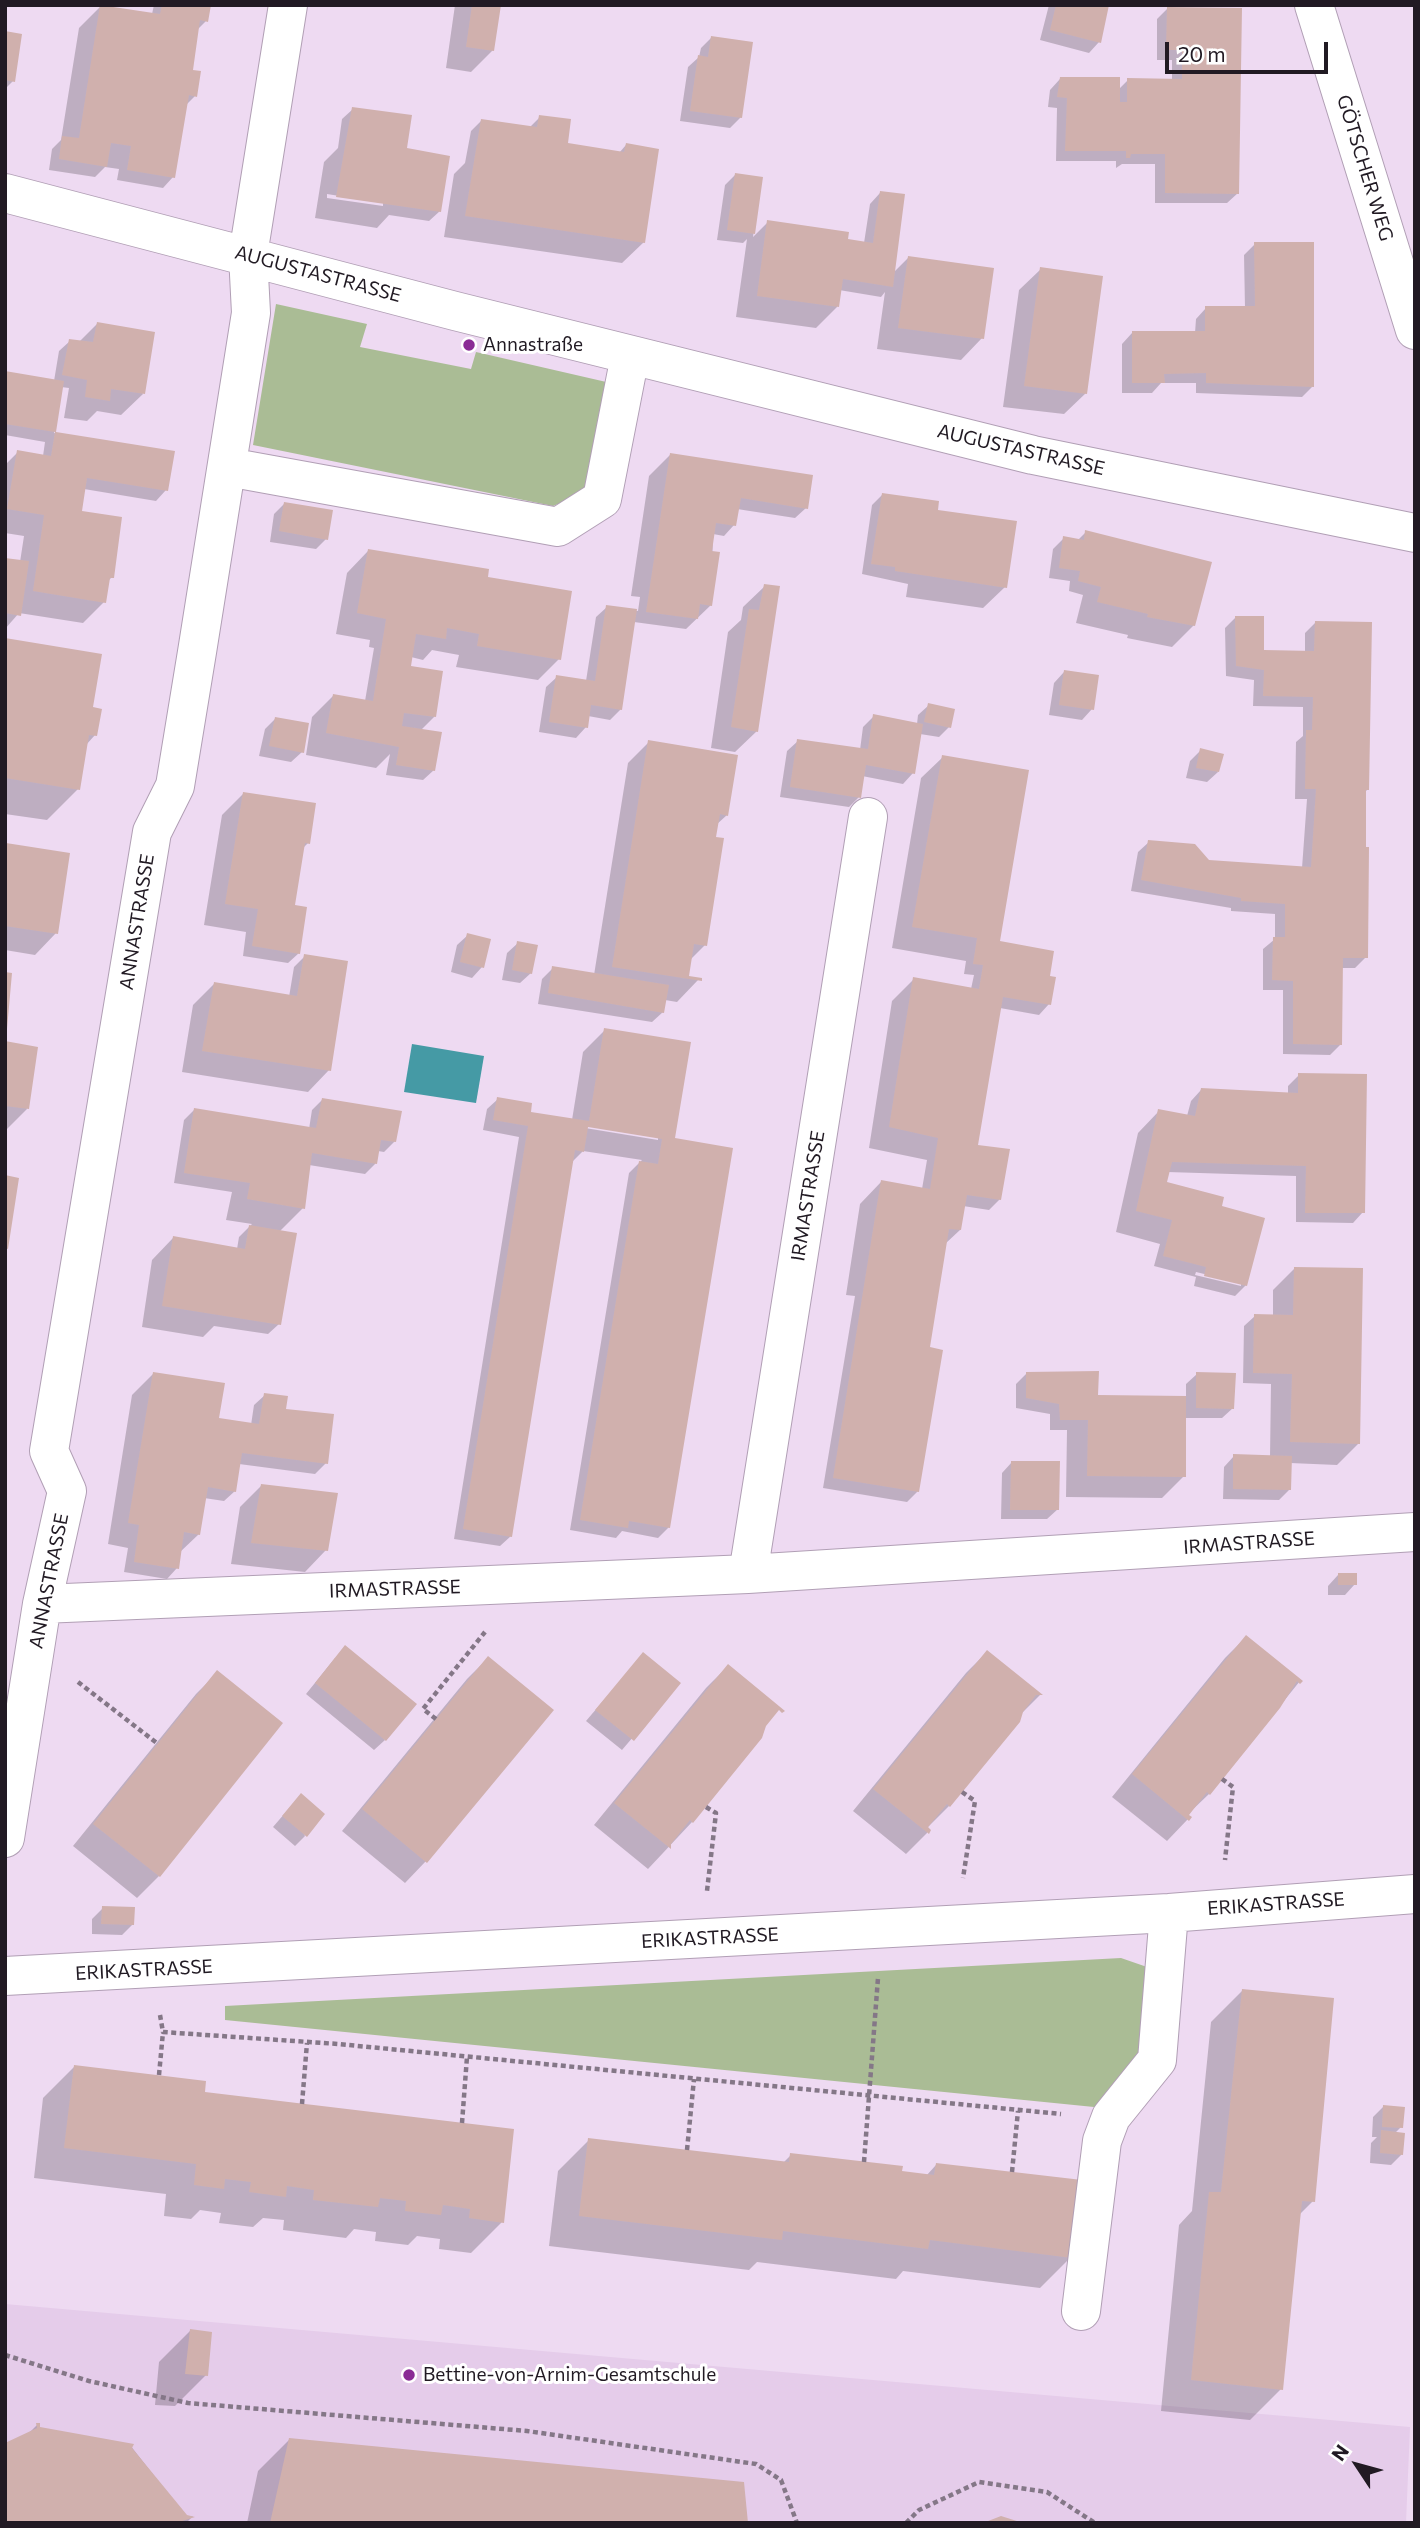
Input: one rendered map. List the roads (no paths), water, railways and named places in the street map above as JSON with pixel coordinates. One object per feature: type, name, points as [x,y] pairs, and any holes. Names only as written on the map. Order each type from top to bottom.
[{"type":"street","name":"ANNASTRASSE","points":[[5,1838],[42,1604],[67,1491],[49,1451],[152,832],[175,786],[228,467],[251,313],[248,255],[288,5]]},
{"type":"street","name":"GÖTSCHER WEG","points":[[1314,5],[1415,330]]},
{"type":"street","name":"AUGUSTASTRASSE","points":[[5,193],[630,356],[1033,455],[1415,533]]},
{"type":"street","points":[[228,467],[558,527],[602,499],[630,356]]},
{"type":"street","name":"IRMASTRASSE","points":[[748,1574],[868,817]]},
{"type":"street","name":"IRMASTRASSE","points":[[42,1604],[748,1574],[1415,1532]]},
{"type":"street","name":"ERIKASTRASSE","points":[[5,1976],[1169,1913],[1415,1894]]},
{"type":"street","points":[[1081,2311],[1102,2141],[1111,2117],[1157,2060],[1169,1913]]},
{"type":"water","points":[[412,1044],[484,1056],[476,1103],[404,1092]]},
{"type":"place","name":"Annastraße","points":[[469,345]]},
{"type":"place","name":"Bettine-von-Arnim-Gesamtschule","points":[[409,2375]]}]
